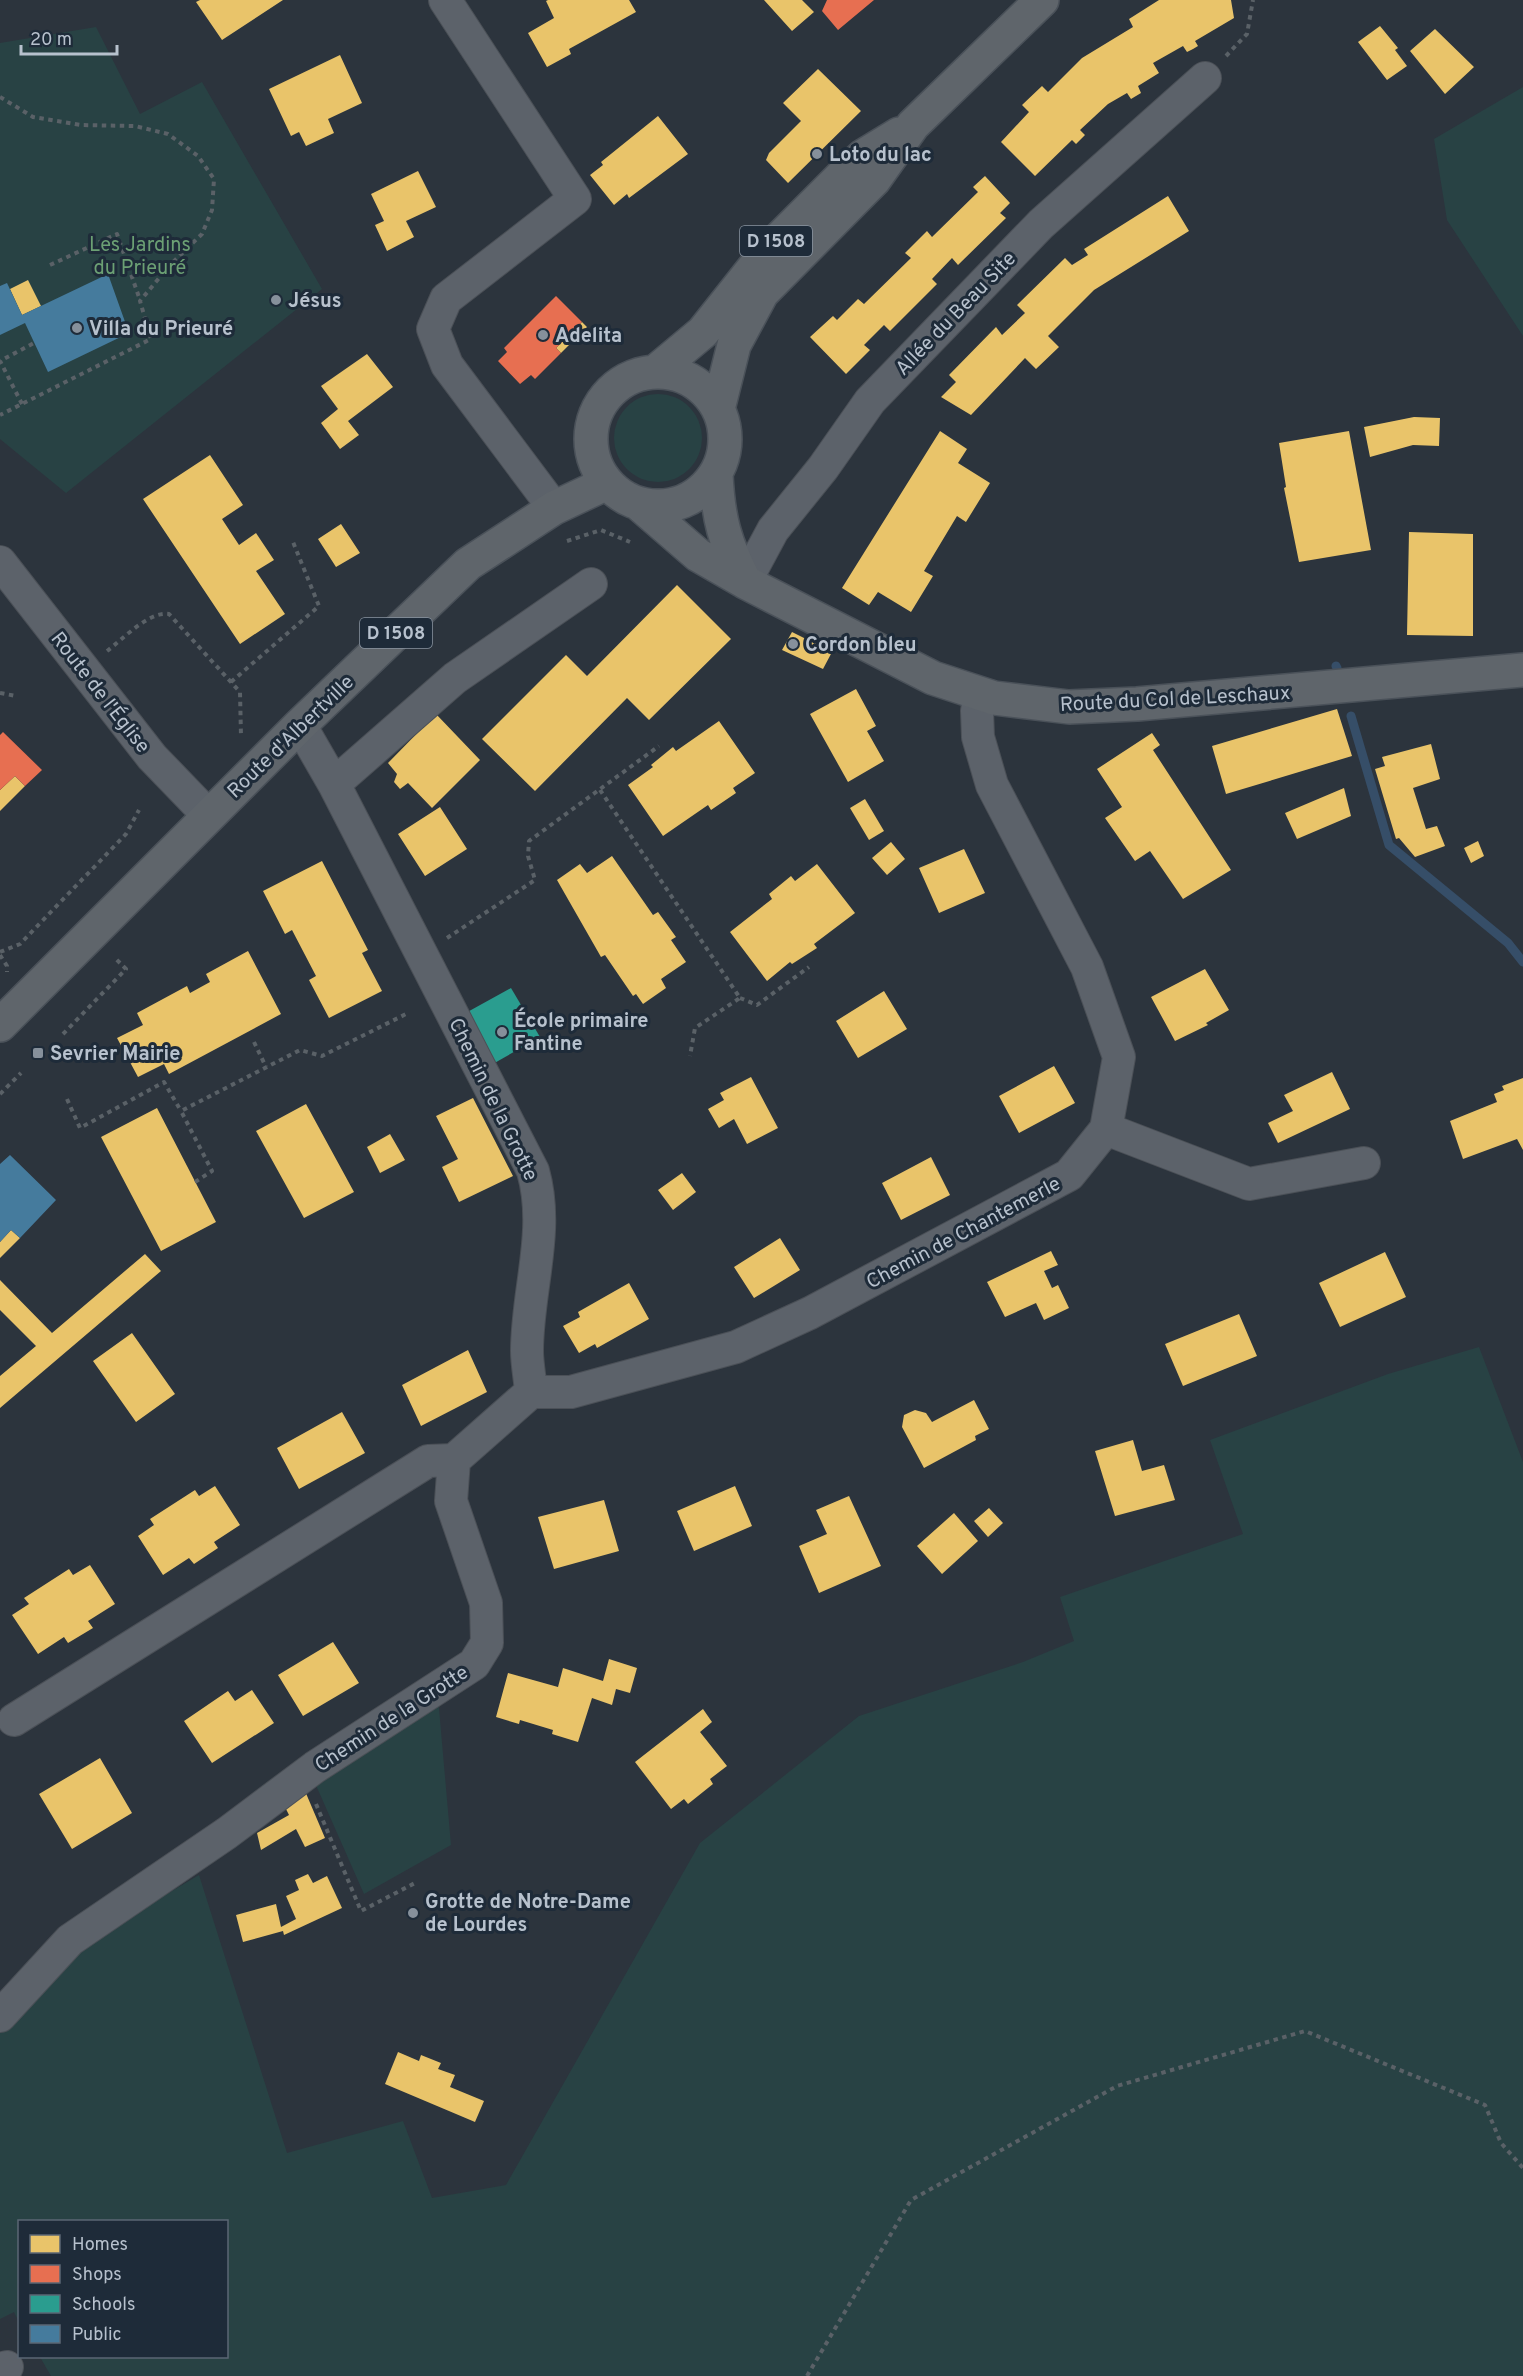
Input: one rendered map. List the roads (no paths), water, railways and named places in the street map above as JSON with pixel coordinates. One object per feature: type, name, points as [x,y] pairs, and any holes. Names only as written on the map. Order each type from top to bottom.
[{"type":"main road","name":"D 1508","points":[[718,409],[734,345],[756,302],[771,282],[874,180],[913,125],[1042,0]]},
{"type":"main road","name":"D 1508","points":[[655,372],[703,332],[768,250],[846,172],[863,156],[913,125]]},
{"type":"main road","points":[[655,372],[681,375],[703,388],[718,409],[726,435],[722,462],[708,485],[683,502],[653,507],[627,499],[607,483],[594,459],[591,432],[594,419],[607,395],[617,386],[635,376],[655,372]]},
{"type":"main road","points":[[716,474],[717,497],[726,543],[745,582]]},
{"type":"main road","name":"Route d'Albertville","points":[[0,1025],[300,725],[468,564],[554,508],[607,483]]},
{"type":"main road","name":"Route du Col de Leschaux","points":[[639,504],[698,555],[745,582],[923,673],[980,695],[1069,707],[1137,704],[1523,670]]},
{"type":"street","points":[[445,0],[575,199],[447,299],[433,329],[447,365],[554,508]]},
{"type":"street","name":"Allée du Beau Site","points":[[745,582],[773,530],[823,468],[870,401],[1041,224],[1205,78]]},
{"type":"street","name":"Route de l'Église","points":[[0,562],[152,757],[208,816]]},
{"type":"street","points":[[334,784],[455,678],[591,585]]},
{"type":"street","name":"Chemin de Chantemerle","points":[[531,1392],[571,1392],[736,1347],[810,1313],[1069,1175],[1106,1129],[1119,1057],[1087,968],[992,785],[978,737],[977,711],[980,695]]},
{"type":"street","name":"Chemin de la Grotte","points":[[300,725],[334,784],[533,1171],[539,1193],[541,1216],[527,1351],[531,1392]]},
{"type":"street","points":[[1106,1129],[1249,1184],[1364,1162]]},
{"type":"street","points":[[14,1720],[428,1461],[454,1460],[531,1392]]},
{"type":"street","name":"Chemin de la Grotte","points":[[0,2016],[70,1940],[227,1833],[304,1776],[474,1664],[487,1643],[486,1604],[451,1501],[454,1460]]},
{"type":"waterway","points":[[1351,716],[1389,845],[1508,943],[1523,962]]},
{"type":"place","name":"Loto du lac","points":[[817,154]]},
{"type":"place","name":"Jésus","points":[[276,300]]},
{"type":"place","name":"Villa du Prieuré","points":[[77,328]]},
{"type":"place","name":"Adelita","points":[[543,335]]},
{"type":"place","name":"Cordon bleu","points":[[793,644]]},
{"type":"place","name":"École primaire Fantine","points":[[502,1032]]},
{"type":"place","name":"Sevrier Mairie","points":[[38,1053]]},
{"type":"place","name":"Grotte de Notre-Dame de Lourdes","points":[[413,1913]]},
{"type":"park label","name":"Les Jardins du Prieuré","points":[[140,256]]}]
